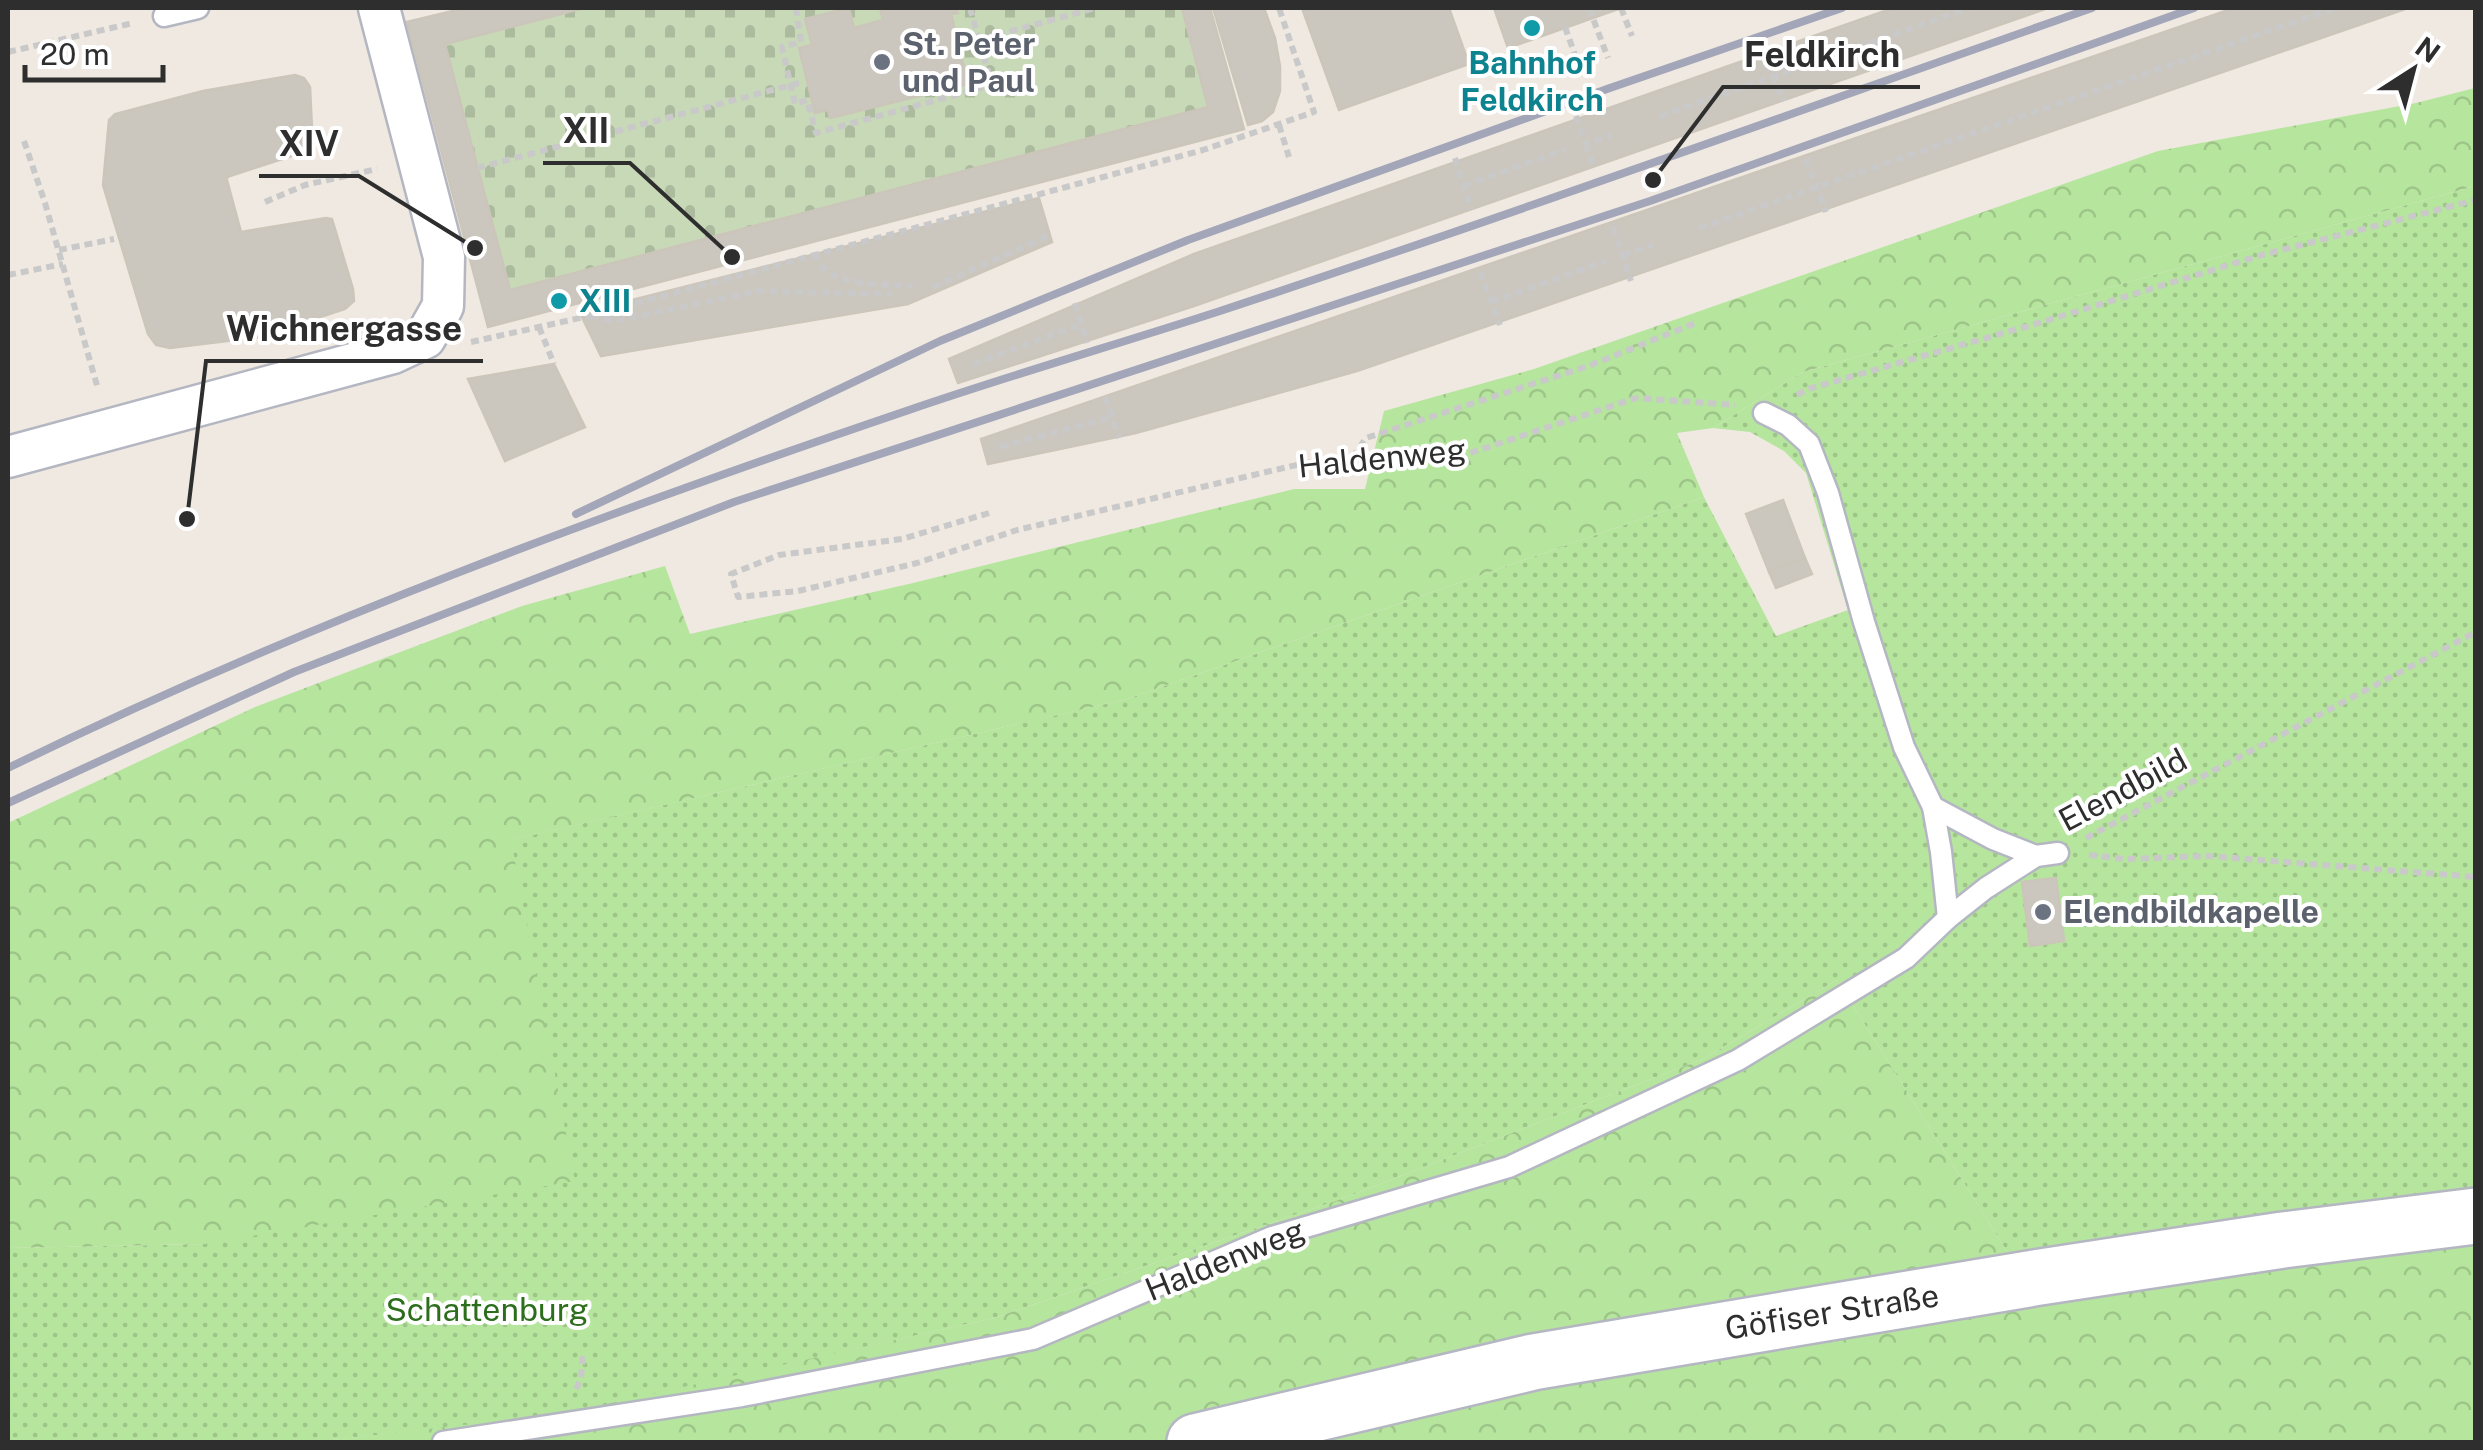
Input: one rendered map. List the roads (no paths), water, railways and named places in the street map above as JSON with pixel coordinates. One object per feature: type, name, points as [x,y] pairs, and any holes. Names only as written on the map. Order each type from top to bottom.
[{"type":"main road","name":"Göfiser Straße","points":[[1194,1442],[1533,1362],[2264,1242],[2476,1216]]},
{"type":"street","points":[[8,458],[394,353],[425,338],[443,306],[444,257],[379,8]]},
{"type":"lane","points":[[164,16],[198,8]]},
{"type":"lane","points":[[1764,412],[1788,425],[1809,444],[1828,493],[1904,747],[1933,807],[1948,918]]},
{"type":"lane","points":[[1933,807],[1993,839],[2036,856]]},
{"type":"lane","name":"Haldenweg","points":[[443,1442],[742,1396],[1033,1340],[1272,1237],[1509,1167],[1738,1060],[1906,958],[1986,888],[2036,856],[2058,852]]},
{"type":"railway","points":[[576,514],[940,341],[1188,240],[1842,8]]},
{"type":"railway","points":[[8,768],[117,716],[340,620],[680,490],[947,397],[1437,238],[2092,8]]},
{"type":"railway","points":[[8,803],[294,672],[734,502],[1650,201],[2194,8]]},
{"type":"place","name":"Bahnhof Feldkirch","points":[[1532,28]]},
{"type":"place","name":"St. Peter und Paul","points":[[882,62]]},
{"type":"place","name":"Feldkirch","points":[[1653,180]]},
{"type":"place","name":"XIV","points":[[475,248]]},
{"type":"place","name":"XII","points":[[732,257]]},
{"type":"place","name":"XIII","points":[[559,301]]},
{"type":"place","name":"Wichnergasse","points":[[187,519]]},
{"type":"place","name":"Elendbildkapelle","points":[[2043,912]]},
{"type":"park label","name":"Schattenburg","points":[[487,1310]]}]
